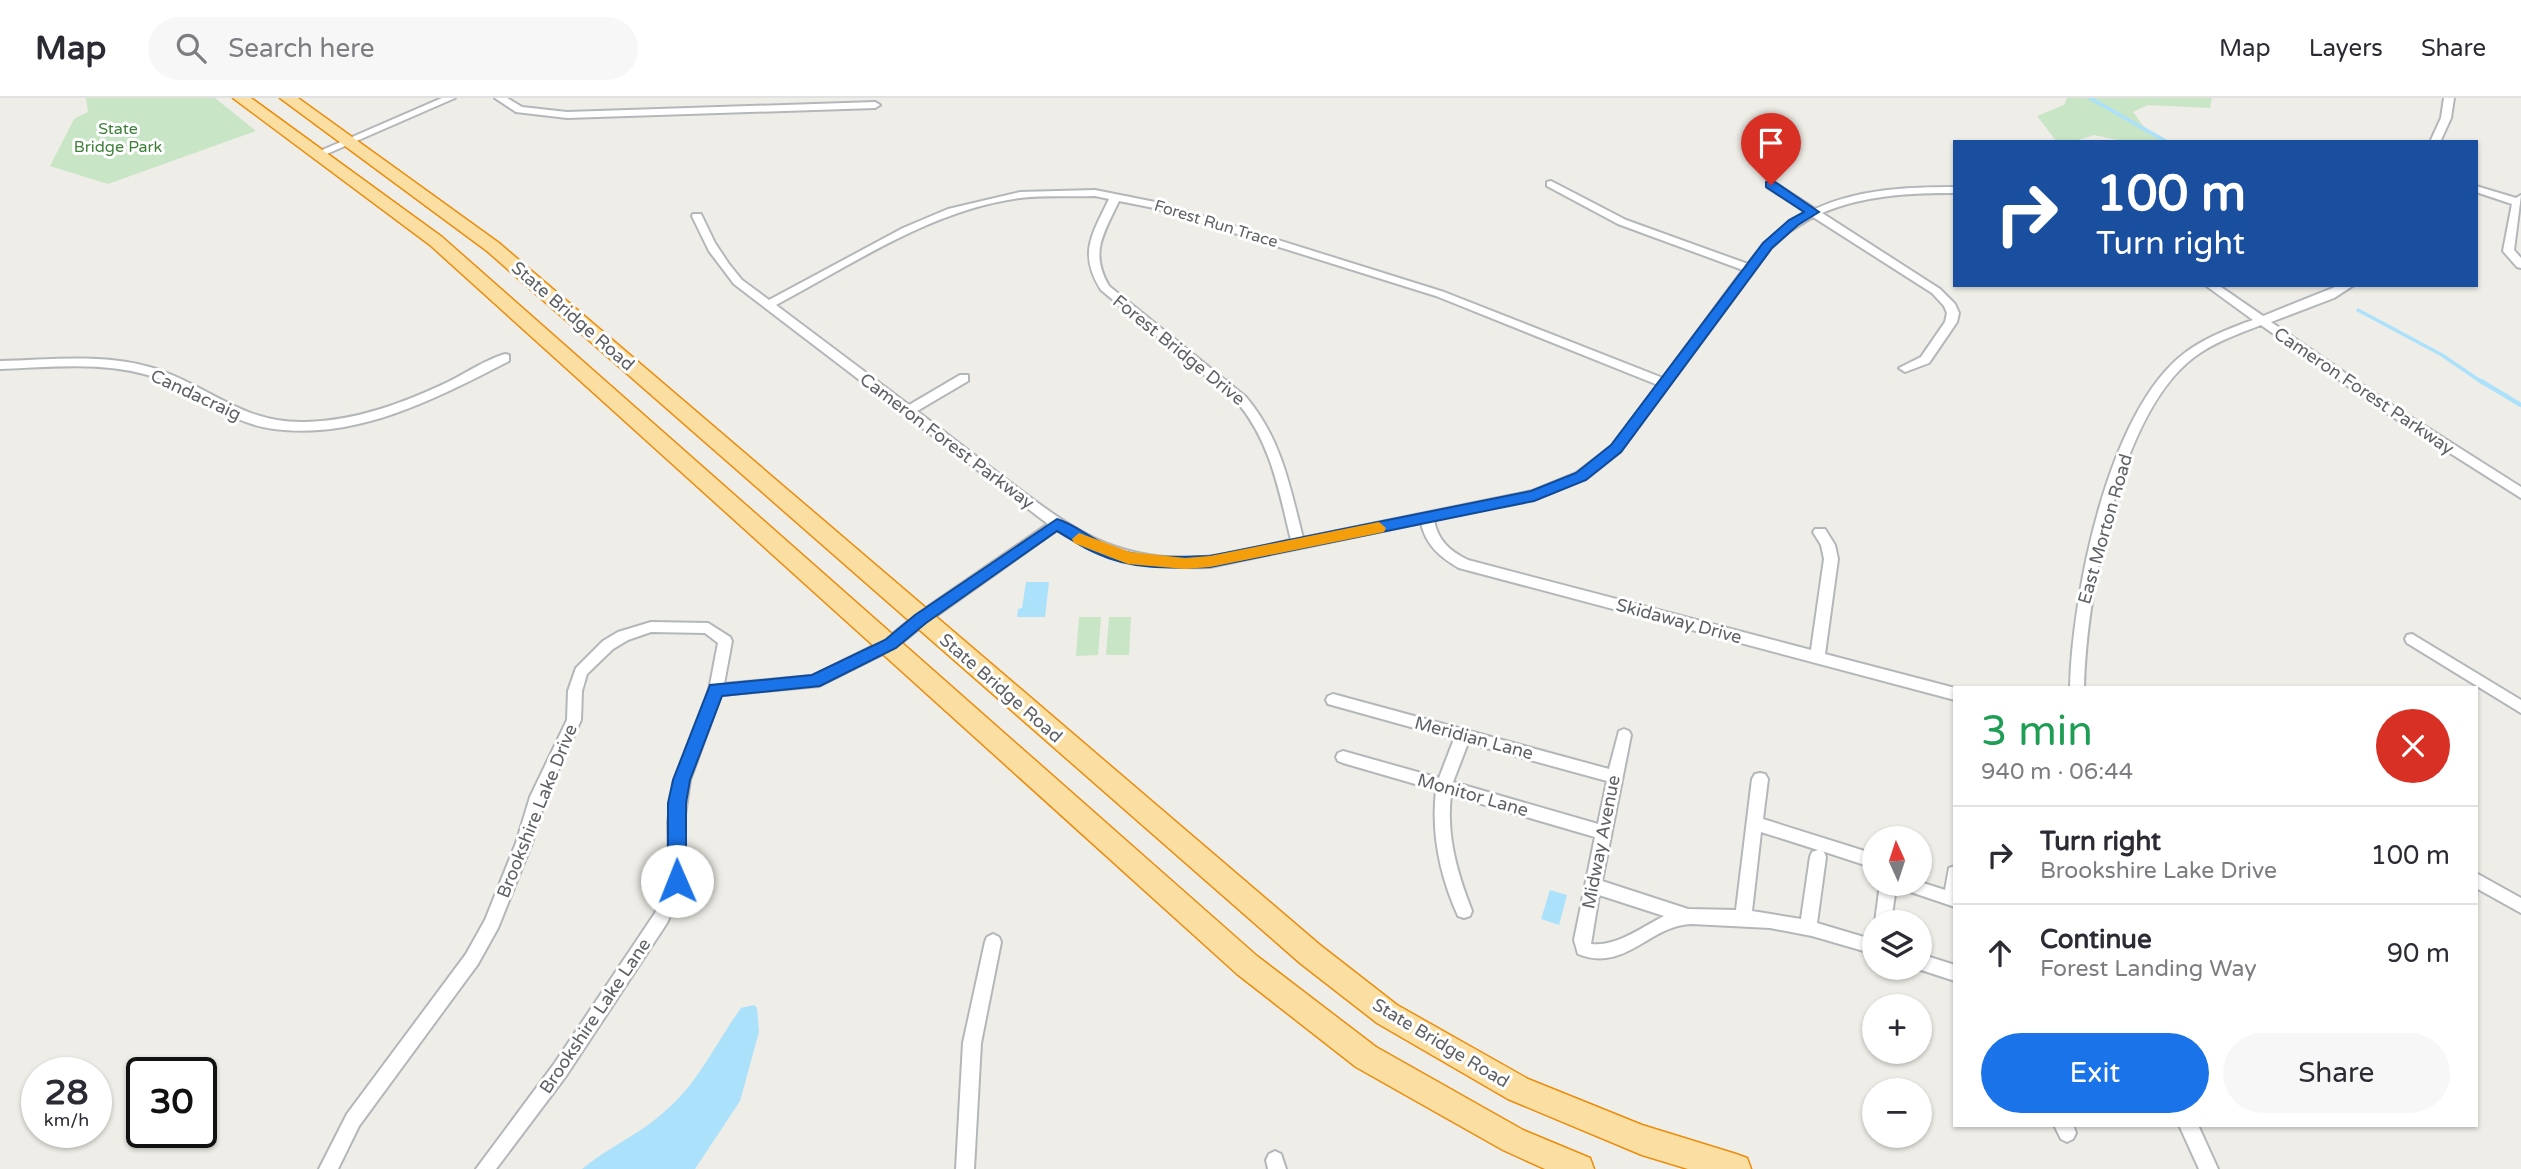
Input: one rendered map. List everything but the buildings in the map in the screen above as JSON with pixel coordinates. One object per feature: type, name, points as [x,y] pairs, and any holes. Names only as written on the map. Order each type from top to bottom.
[{"type":"highway","name":"State Bridge Road","points":[[241,98],[436,241],[811,574],[808,580],[813,587],[881,648],[1247,965],[1366,1058],[1513,1140],[1579,1169]]},
{"type":"highway","name":"State Bridge Road","points":[[288,98],[493,247],[920,619],[1300,945],[1387,1014],[1518,1089],[1589,1120],[1736,1169]]},
{"type":"highway","name":"State Bridge Road","points":[[299,98],[318,112],[318,119]]},
{"type":"street","points":[[318,154],[450,98]]},
{"type":"street","points":[[500,98],[519,110],[567,115],[875,106]]},
{"type":"street","points":[[2436,140],[2446,118],[2449,98]]},
{"type":"street","points":[[1551,184],[1622,222],[1750,269]]},
{"type":"street","points":[[1771,185],[1936,291],[1949,304],[1953,313],[1951,322],[1932,350],[1925,360],[1905,368]]},
{"type":"street","name":"Cameron Forest Parkway","points":[[697,216],[707,242],[738,282],[1057,524],[1101,550],[1128,558],[1158,563],[1210,562],[1534,495],[1581,476],[1616,449],[1778,234],[1813,212],[1845,200],[1878,193],[1953,190]]},
{"type":"street","points":[[2478,190],[2520,201],[2508,250],[2521,265]]},
{"type":"street","name":"Forest Run Trace","points":[[768,305],[920,219],[1020,195],[1070,192],[1116,196],[1156,205],[1440,294],[1665,383]]},
{"type":"street","name":"Forest Bridge Drive","points":[[1116,196],[1094,242],[1093,259],[1098,276],[1116,300],[1242,400],[1256,415],[1270,439],[1298,544]]},
{"type":"street","name":"Cameron Forest Parkway","points":[[2213,287],[2386,407],[2521,493]]},
{"type":"street","name":"East Morton Road","points":[[2077,686],[2076,662],[2082,602],[2114,485],[2147,406],[2164,378],[2188,356],[2216,340],[2313,303],[2345,287]]},
{"type":"street","name":"Candacraig","points":[[0,365],[125,366],[169,378],[246,419],[302,427],[355,421],[407,406],[505,358]]},
{"type":"street","points":[[908,411],[964,378]]},
{"type":"street","name":"Skidaway Drive","points":[[1427,518],[1429,533],[1436,545],[1448,556],[1464,564],[1953,694]]},
{"type":"street","points":[[716,690],[814,682],[881,648],[1057,524]]},
{"type":"street","points":[[1817,658],[1831,559],[1828,545],[1820,532]]},
{"type":"street","name":"Brookshire Lake Drive","points":[[328,1169],[353,1120],[472,959],[492,923],[524,843],[538,797],[573,720],[575,691],[580,674],[594,657],[623,636],[639,630],[652,627],[708,628],[725,641],[716,690]]},
{"type":"street","points":[[2412,639],[2521,707]]},
{"type":"street","name":"Brookshire Lake Lane","points":[[485,1169],[560,1070],[662,918],[677,881],[676,822],[682,780],[716,690]]},
{"type":"street","name":"Meridian Lane","points":[[1333,700],[1614,777]]},
{"type":"street","name":"Midway Avenue","points":[[1624,735],[1592,885],[1582,940],[1584,949],[1600,951],[1627,944],[1679,918],[1691,918]]},
{"type":"street","points":[[1463,736],[1444,786],[1442,835],[1445,859],[1464,911]]},
{"type":"street","name":"Monitor Lane","points":[[1343,757],[1603,832]]},
{"type":"street","points":[[1743,918],[1760,779]]},
{"type":"street","points":[[1754,823],[1862,857]]},
{"type":"street","points":[[1808,926],[1818,857]]},
{"type":"street","points":[[2478,881],[2521,906]]},
{"type":"street","points":[[1592,885],[1691,918],[1772,919],[1808,926],[1862,943]]},
{"type":"street","points":[[1932,893],[1953,900]]},
{"type":"street","points":[[965,1169],[972,1043],[993,942]]},
{"type":"street","points":[[1932,966],[1953,972]]},
{"type":"street","points":[[2189,1127],[2209,1169]]},
{"type":"green space","name":"State Bridge Park","points":[[86,98],[215,98],[256,131],[108,184],[50,166],[74,119],[88,112]]},
{"type":"green space","points":[[2067,98],[2212,98],[2210,108],[2148,105],[2133,112],[2144,127],[2167,140],[2118,140],[2094,135],[2078,140],[2055,140],[2037,116],[2064,105]]},
{"type":"green space","points":[[1079,617],[1101,617],[1098,655],[1076,656]]},
{"type":"green space","points":[[1109,617],[1131,617],[1129,655],[1106,655]]},
{"type":"water","points":[[1026,582],[1049,582],[1045,617],[1017,617],[1018,609],[1022,608]]},
{"type":"water","points":[[1550,890],[1567,895],[1559,925],[1541,919]]},
{"type":"water","points":[[754,1005],[757,1008],[759,1032],[740,1101],[695,1169],[582,1169],[654,1121],[675,1102],[696,1077],[741,1008]]},
{"type":"waterway","points":[[2090,98],[2164,140]]},
{"type":"waterway","points":[[2358,310],[2442,355],[2483,383]]},
{"type":"waterway","points":[[2481,381],[2521,405]]},
{"type":"slow traffic","points":[[1079,539],[1101,550],[1128,558],[1185,564],[1210,562],[1379,528]]},
{"type":"route","points":[[677,881],[677,803],[682,780],[716,690],[814,682],[890,644],[920,619],[1057,524],[1101,550],[1128,558],[1158,563],[1210,562],[1534,495],[1581,476],[1616,449],[1778,234],[1813,212],[1771,185]]}]
